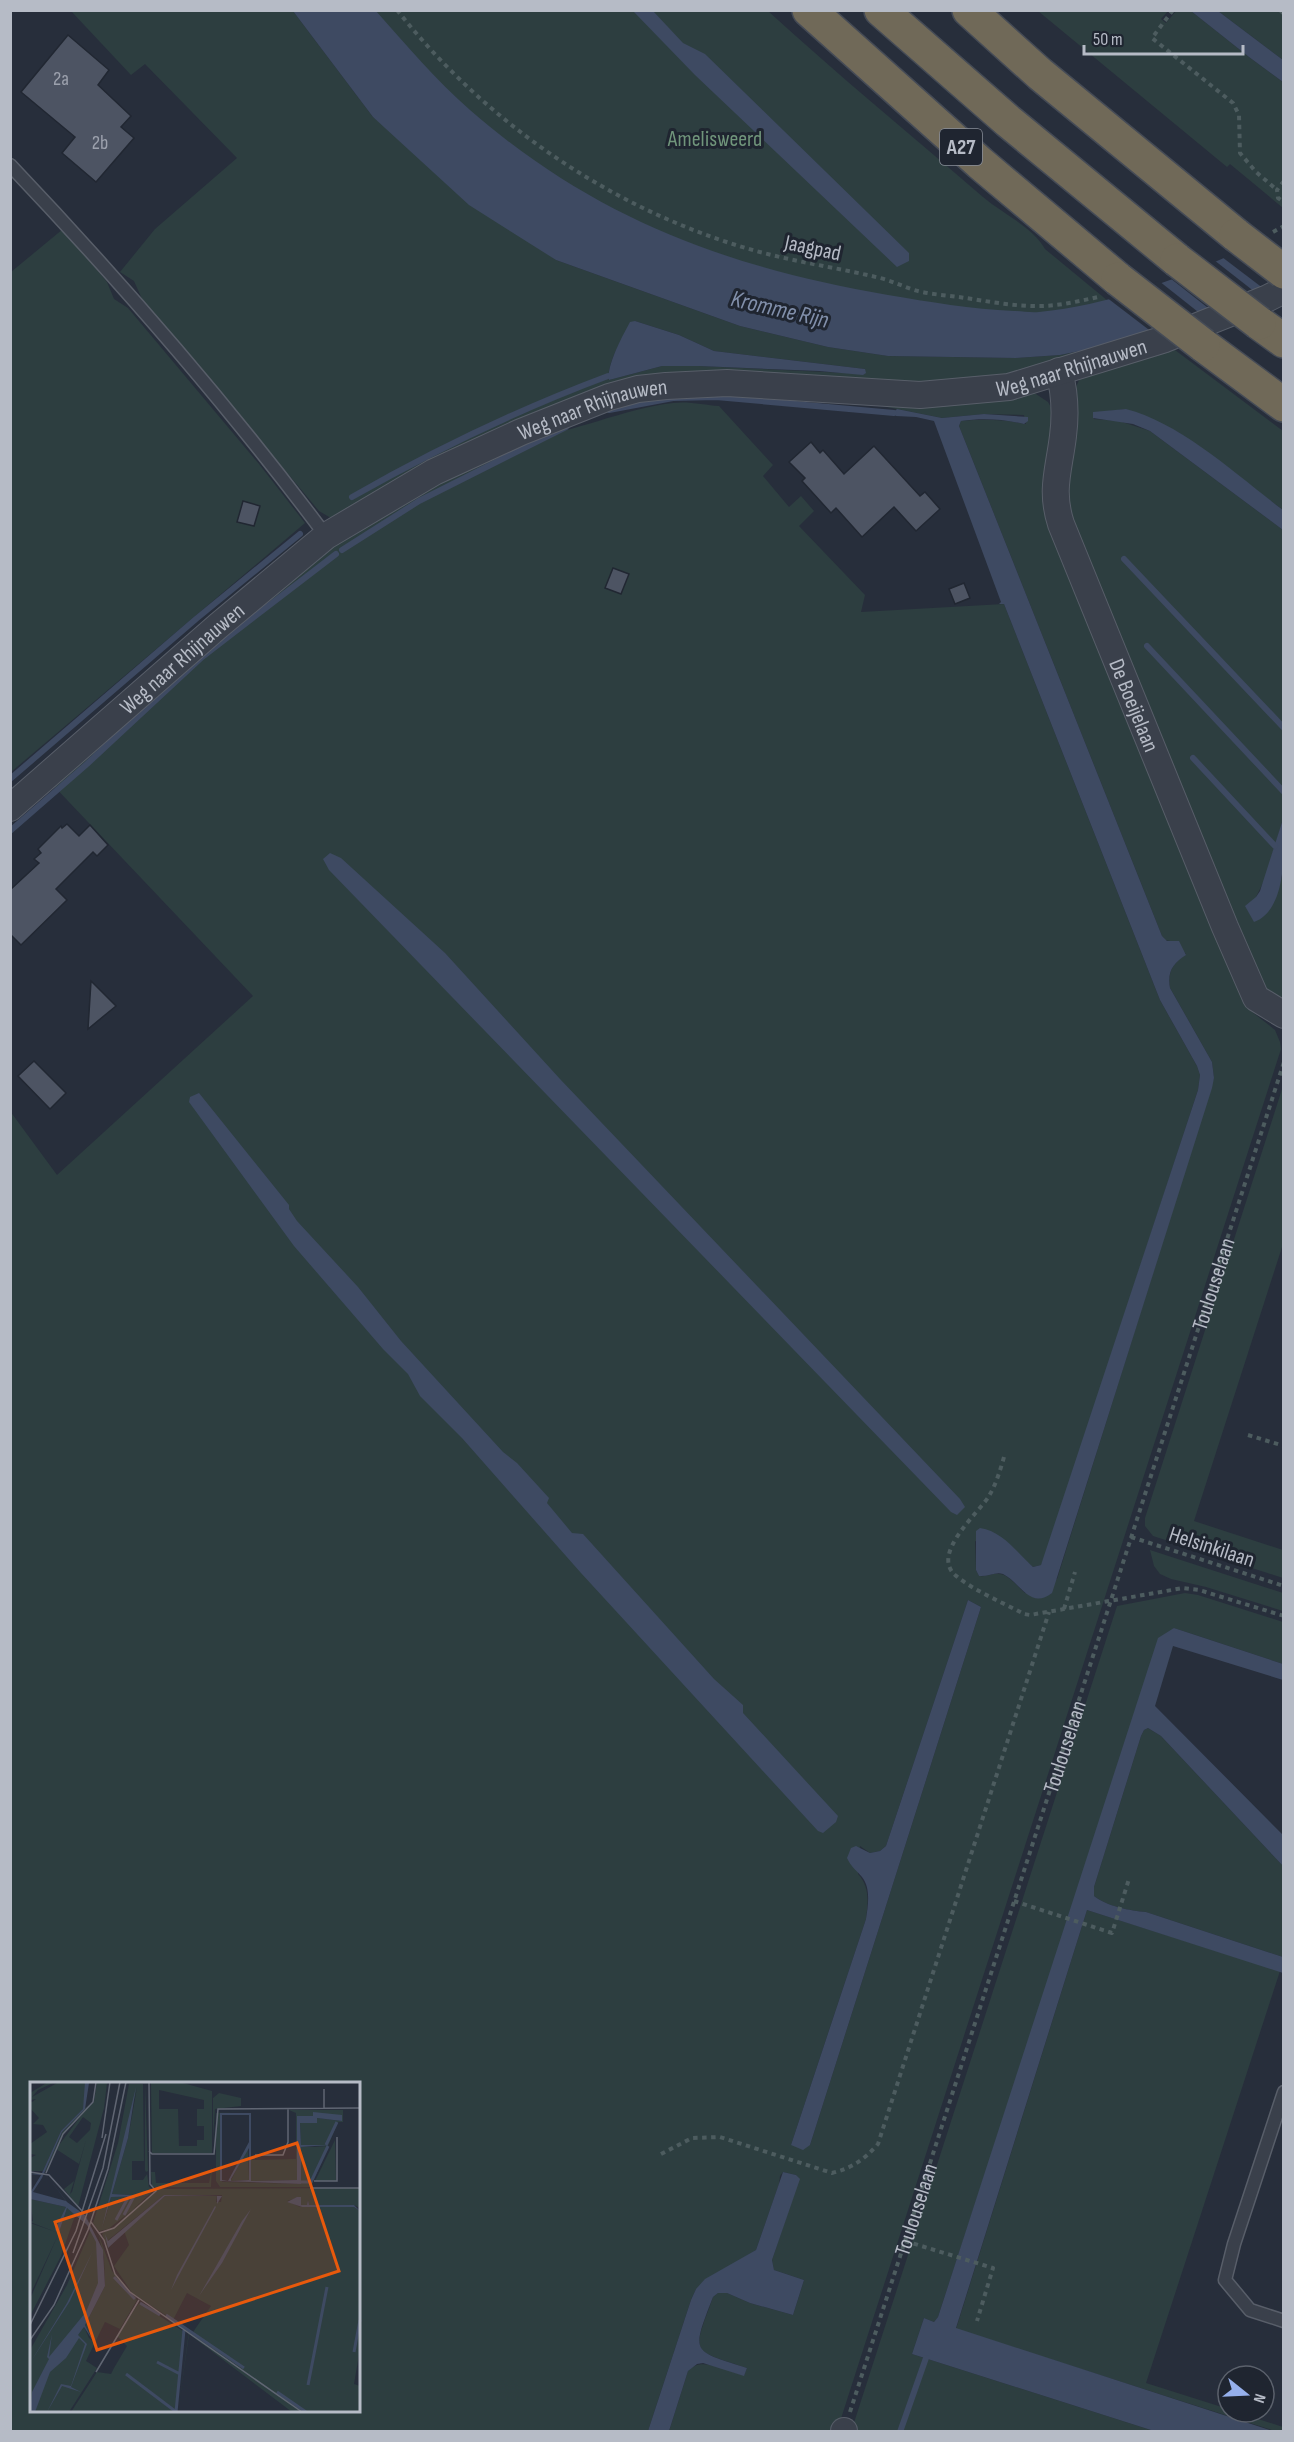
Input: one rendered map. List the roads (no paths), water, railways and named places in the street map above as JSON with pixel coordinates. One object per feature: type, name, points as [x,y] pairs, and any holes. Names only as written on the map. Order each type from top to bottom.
[{"type":"highway","name":"A27","points":[[809,10],[1110,287],[1203,345],[1284,405]]},
{"type":"highway","name":"A27","points":[[881,10],[1008,121],[1177,260],[1271,332]]},
{"type":"highway","points":[[969,10],[1040,74],[1284,272]]},
{"type":"street","name":"Weg naar Rhijnauwen","points":[[10,808],[218,626],[326,536],[445,467],[521,432],[609,397],[638,389],[696,383],[920,395],[1009,387],[1192,329],[1284,290]]},
{"type":"street","name":"De Boeijelaan","points":[[1059,371],[1065,394],[1065,414],[1055,504],[1061,524],[1256,998],[1272,1010],[1284,1015]]},
{"type":"lane","points":[[10,165],[138,305],[274,467],[326,536]]},
{"type":"lane","points":[[1284,2092],[1234,2244],[1225,2280],[1250,2310],[1284,2321]]},
{"type":"water","name":"Kromme Rijn","points":[[293,11],[376,11],[457,99],[517,148],[565,181],[615,209],[666,233],[772,270],[829,283],[951,305],[1039,312],[1103,301],[1165,282],[1225,258],[1283,230],[1265,290],[1109,345],[1060,355],[1016,358],[888,356],[828,347],[740,326],[556,260],[469,205],[373,117]]},
{"type":"water","points":[[633,11],[653,11],[683,43],[705,54],[909,253],[909,261],[897,267],[695,75]]},
{"type":"water","points":[[1191,11],[1218,11],[1283,60],[1283,82],[1249,57]]},
{"type":"water","points":[[635,321],[679,335],[714,351],[865,369],[866,373],[863,375],[819,371],[662,366],[609,380],[610,367],[616,351],[630,322]]},
{"type":"water","points":[[897,409],[942,418],[984,414],[1028,417],[1028,421],[1024,424],[1000,420],[977,420],[961,421],[959,426],[1162,936],[1167,941],[1179,941],[1186,955],[1172,968],[1169,977],[1170,988],[1212,1062],[1214,1078],[1052,1593],[1038,1598],[1026,1593],[1003,1574],[979,1576],[976,1570],[976,1531],[980,1528],[996,1534],[1009,1543],[1033,1567],[1041,1565],[1198,1090],[1200,1075],[1160,1000],[1004,604],[999,604],[1001,602],[934,421],[896,416],[894,412]]},
{"type":"water","points":[[1126,409],[1167,426],[1228,467],[1283,510],[1283,530],[1150,431],[1133,424],[1093,418],[1093,412]]},
{"type":"water","points":[[1283,819],[1282,877],[1278,892],[1273,905],[1265,915],[1254,922],[1245,906],[1260,891]]},
{"type":"water","points":[[330,853],[341,858],[445,953],[560,1079],[960,1499],[965,1507],[957,1515],[951,1512],[329,870],[323,859]]},
{"type":"water","points":[[199,1093],[289,1205],[297,1221],[358,1287],[401,1341],[503,1452],[517,1463],[549,1498],[547,1503],[572,1533],[583,1534],[714,1679],[743,1705],[743,1713],[838,1816],[836,1822],[823,1833],[818,1831],[581,1573],[462,1438],[420,1396],[408,1374],[383,1349],[294,1246],[189,1102],[190,1097]]},
{"type":"water","points":[[968,1600],[981,1607],[810,2145],[803,2150],[791,2145],[867,1914],[867,1886],[847,1858],[851,1848],[856,1846],[870,1853],[880,1851],[886,1846]]},
{"type":"water","points":[[1174,1628],[1283,1664],[1283,1680],[1173,1646],[1155,1706],[1283,1835],[1283,1866],[1161,1736],[1148,1728],[1141,1736],[1094,1887],[1094,1896],[1112,1905],[1146,1912],[1283,1957],[1283,1973],[1087,1910],[956,2328],[1216,2412],[1216,2424],[1251,2424],[1273,2431],[1154,2431],[912,2354],[924,2318],[934,2322],[938,2317],[1158,1638]]},
{"type":"water","points":[[783,2172],[796,2175],[800,2179],[772,2260],[774,2270],[804,2280],[793,2315],[750,2303],[727,2293],[718,2293],[713,2297],[701,2330],[699,2340],[701,2347],[706,2353],[747,2368],[744,2376],[703,2363],[697,2364],[688,2371],[669,2431],[648,2431],[696,2289],[705,2279],[756,2250]]},
{"type":"waterway","points":[[352,497],[477,431],[541,402],[608,376]]},
{"type":"waterway","points":[[609,410],[673,398],[716,397],[894,413]]},
{"type":"waterway","points":[[342,550],[419,501],[566,427]]},
{"type":"waterway","points":[[10,779],[196,619],[300,534]]},
{"type":"waterway","points":[[10,831],[87,764],[202,657],[336,554]]},
{"type":"waterway","points":[[1124,559],[1284,728]]},
{"type":"waterway","points":[[1147,646],[1284,792]]},
{"type":"waterway","points":[[1193,758],[1275,846]]},
{"type":"waterway","points":[[900,2432],[926,2358]]},
{"type":"park label","name":"Amelisweerd","points":[[715,138]]}]
